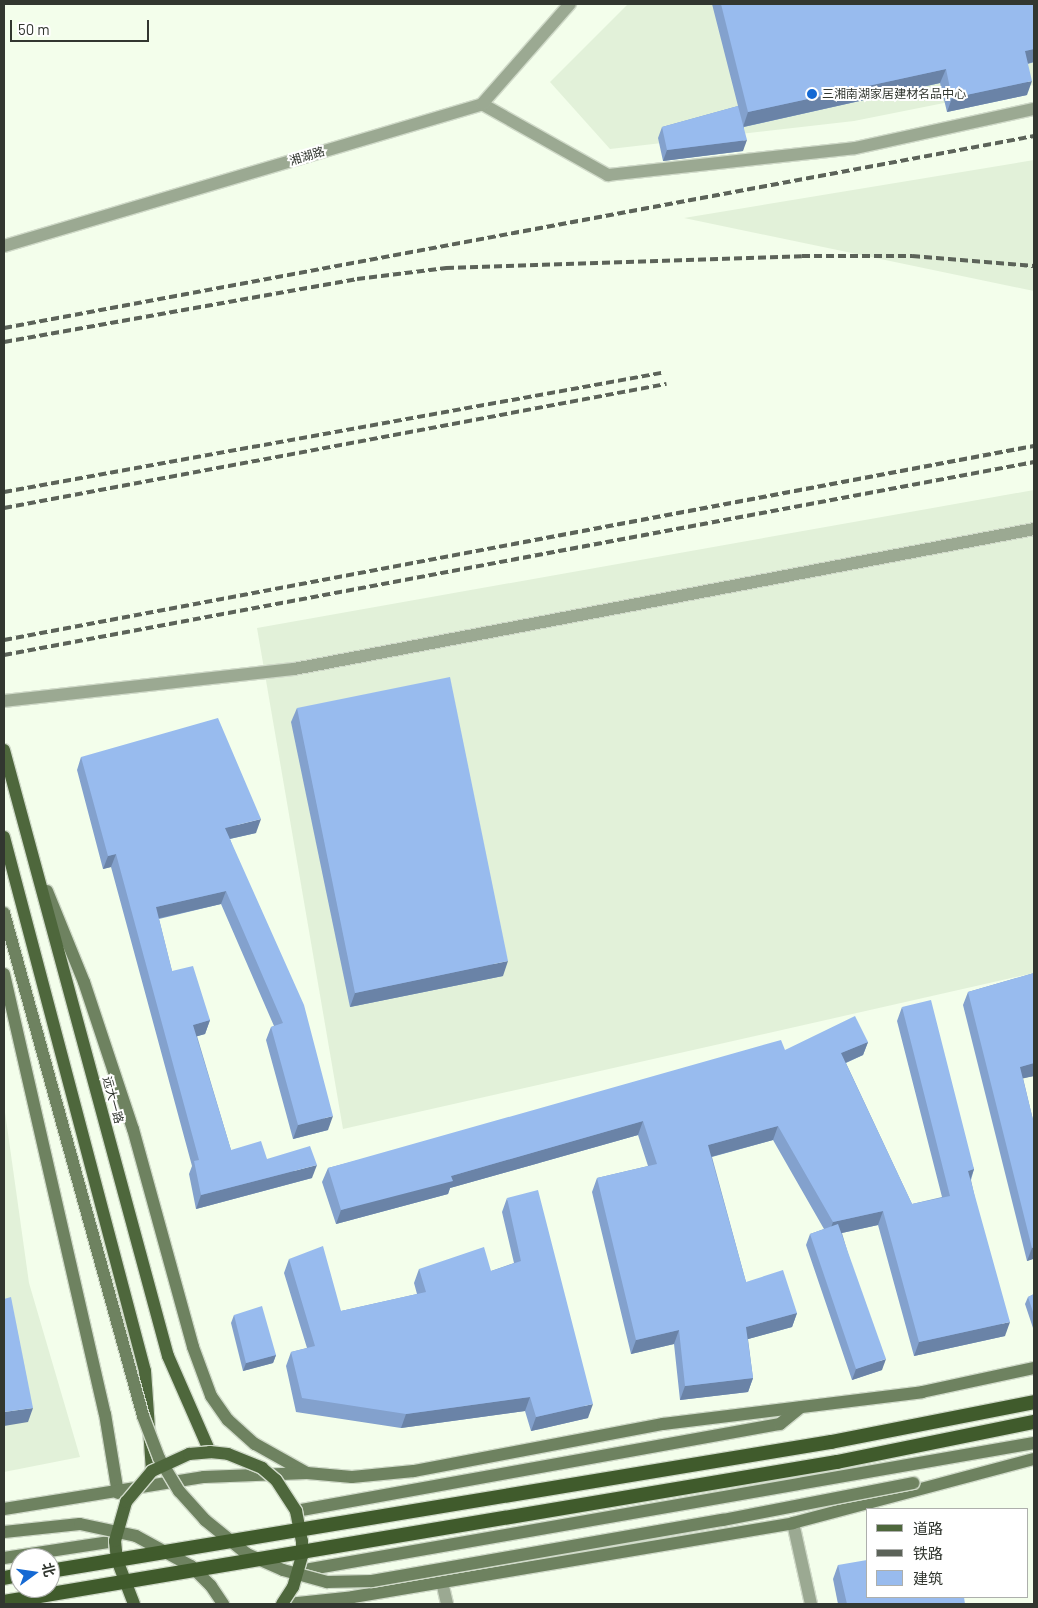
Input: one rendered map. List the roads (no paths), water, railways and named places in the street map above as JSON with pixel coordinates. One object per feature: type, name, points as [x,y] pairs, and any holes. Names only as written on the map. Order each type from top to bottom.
[{"type":"highway","points":[[60,1568],[832,1442],[1034,1402]]},
{"type":"highway","points":[[4,1602],[837,1462],[1034,1422]]},
{"type":"main road","name":"远大一路","points":[[4,750],[168,1356],[210,1452]]},
{"type":"main road","points":[[4,837],[145,1371],[152,1471]]},
{"type":"main road","points":[[32,856],[84,982],[134,1129],[195,1355],[210,1396],[228,1420],[255,1444],[307,1473]]},
{"type":"main road","points":[[4,913],[152,1441],[178,1491],[205,1520],[247,1554],[283,1570],[327,1582],[372,1582],[723,1520],[1034,1459]]},
{"type":"main road","points":[[4,974],[105,1414],[118,1492]]},
{"type":"main road","points":[[4,1509],[204,1477],[307,1473],[352,1477],[414,1471],[663,1424],[922,1392],[1034,1368]]},
{"type":"main road","points":[[296,1511],[780,1424],[800,1408]]},
{"type":"main road","points":[[299,1571],[1034,1443]]},
{"type":"main road","points":[[134,1604],[121,1579],[115,1541],[126,1502],[152,1471],[183,1456],[210,1452],[228,1454],[262,1468],[276,1480],[296,1511],[302,1541],[299,1571],[282,1604]]},
{"type":"main road","points":[[288,1604],[348,1600],[442,1582],[793,1523],[1034,1459]]},
{"type":"main road","points":[[4,1532],[80,1524],[136,1536],[191,1566],[210,1586],[223,1604]]},
{"type":"main road","points":[[4,1558],[115,1541]]},
{"type":"street","points":[[570,4],[482,104],[608,175],[855,148],[1034,109]]},
{"type":"street","name":"湘湖路","points":[[4,246],[482,104]]},
{"type":"street","points":[[4,701],[294,669],[1034,529]]},
{"type":"street","points":[[793,1523],[811,1604]]},
{"type":"street","points":[[442,1582],[447,1604]]},
{"type":"railway","points":[[4,328],[1034,136]]},
{"type":"railway","points":[[4,342],[357,279],[446,268],[802,256],[912,256],[1034,266]]},
{"type":"railway","points":[[4,492],[661,373]]},
{"type":"railway","points":[[4,508],[666,384]]},
{"type":"railway","points":[[4,640],[1034,446]]},
{"type":"railway","points":[[4,655],[1034,462]]},
{"type":"place","name":"三湘南湖家居建材名品中心","points":[[812,94]]}]
